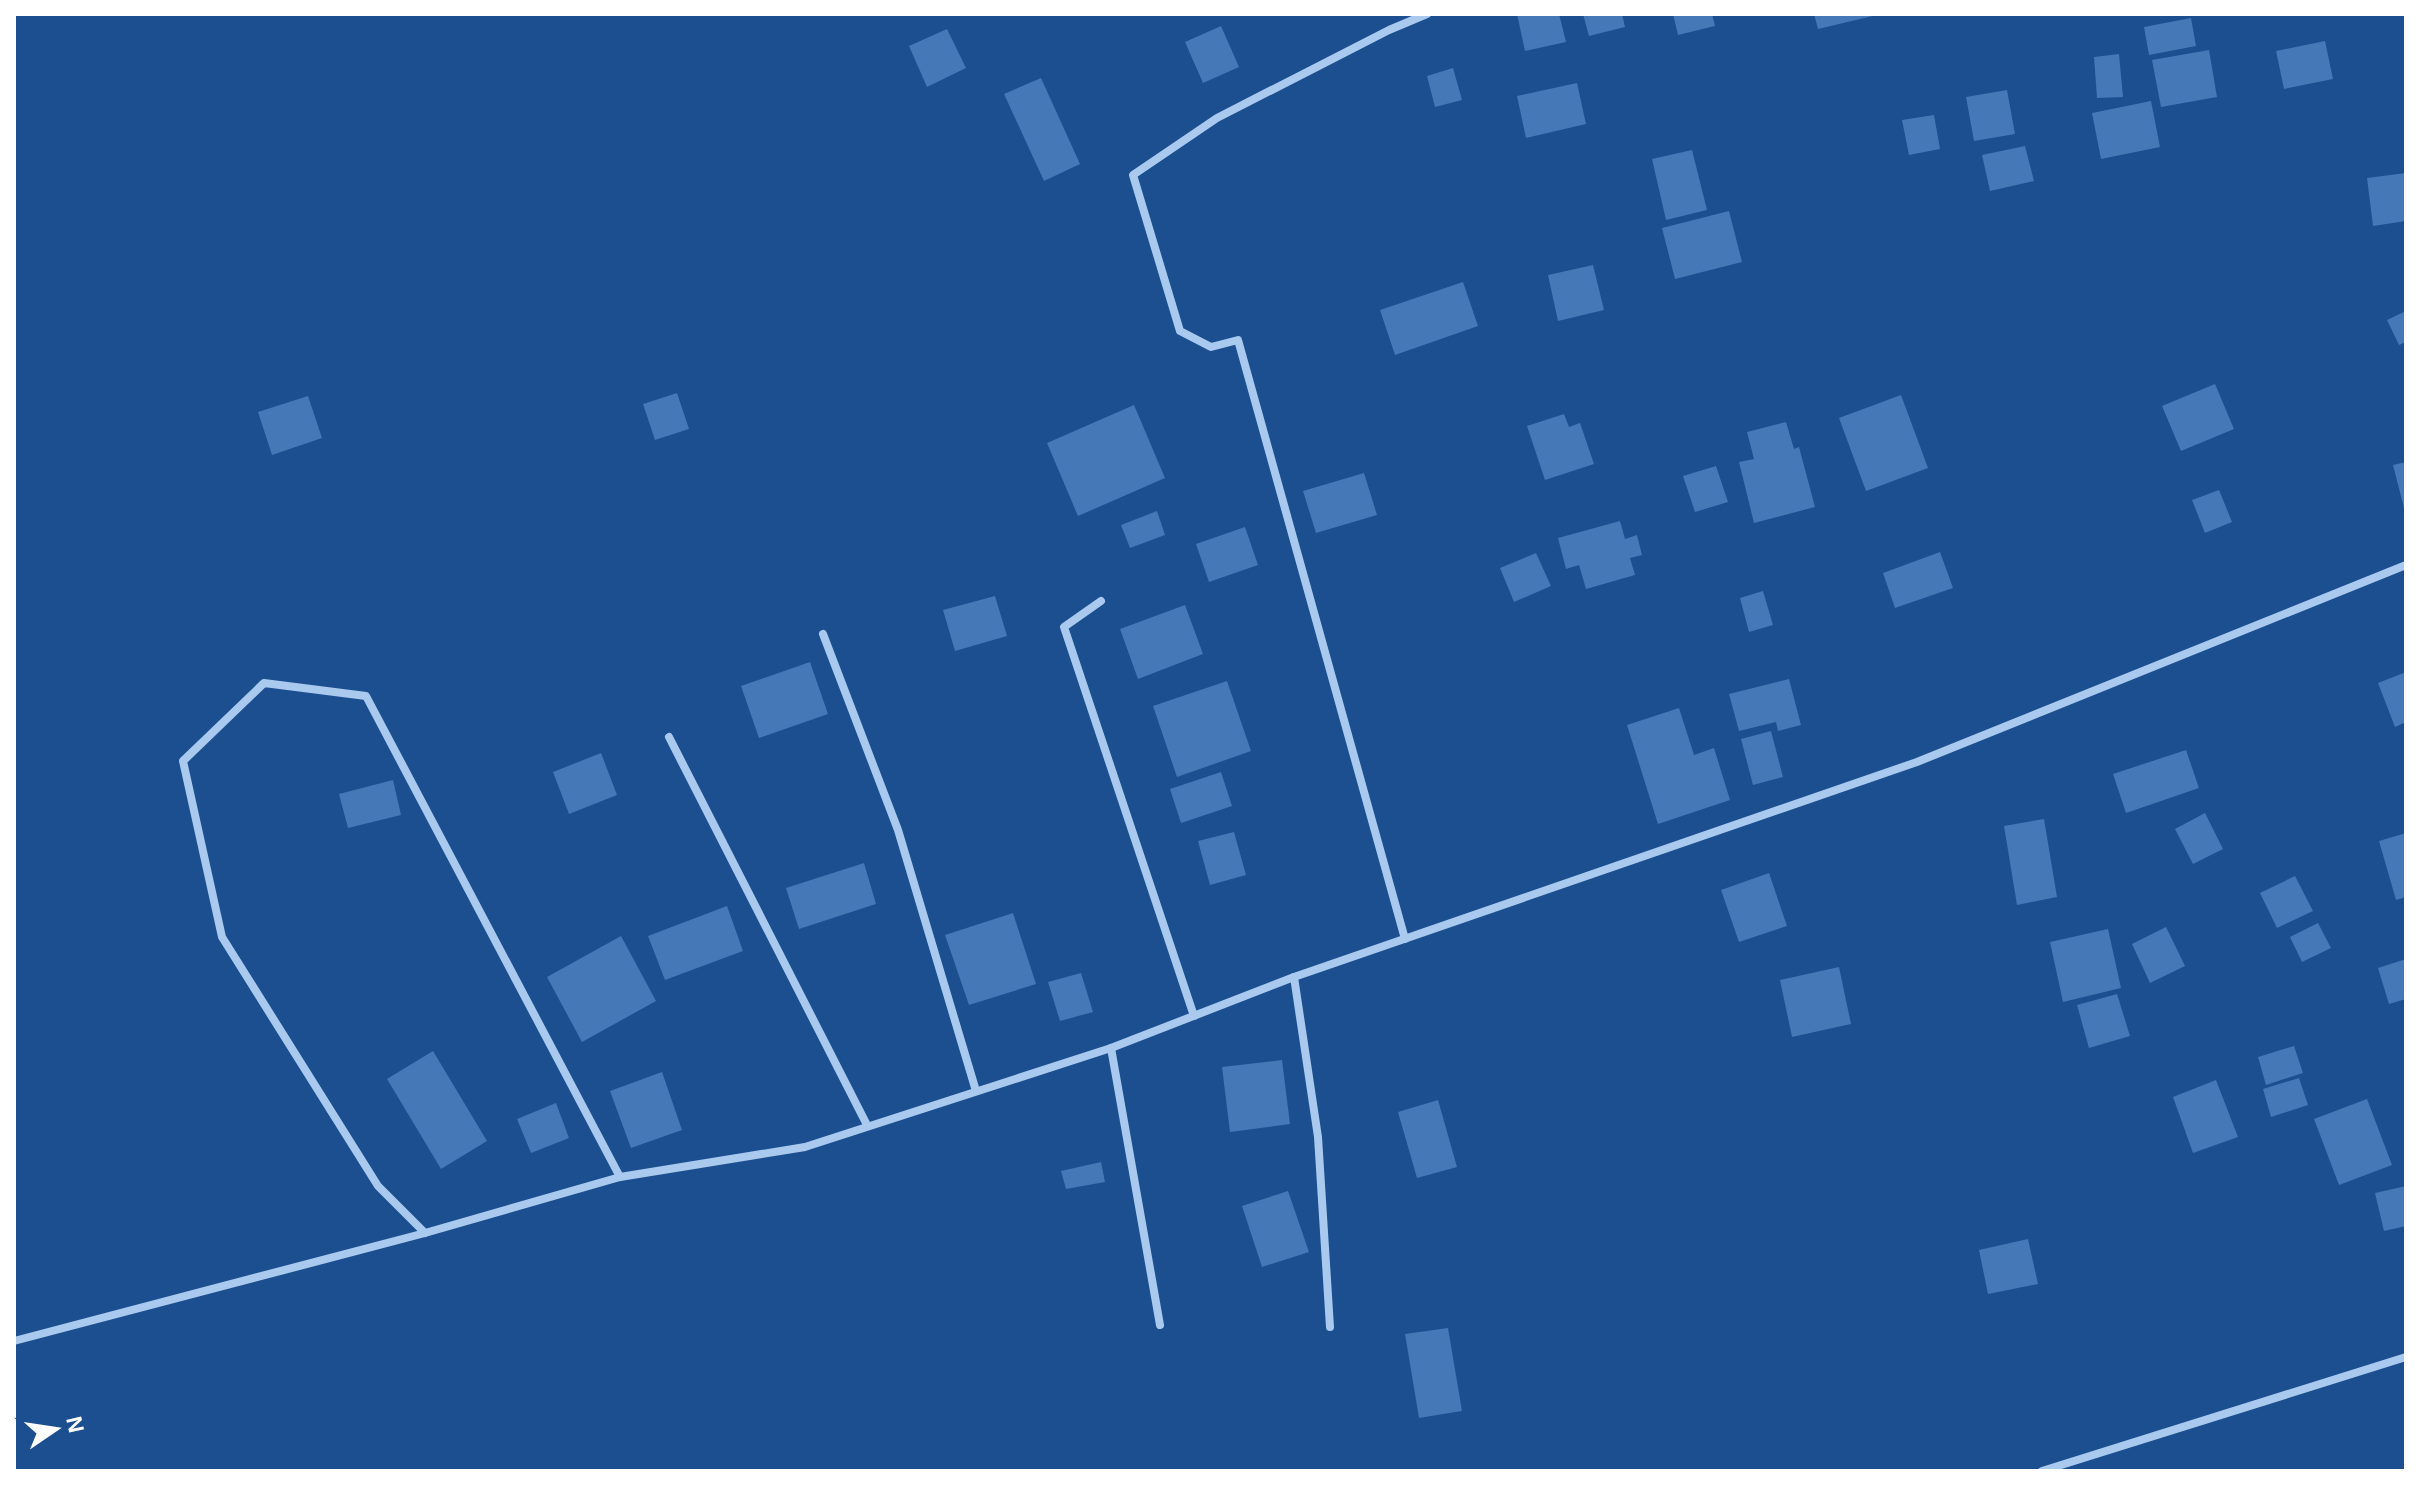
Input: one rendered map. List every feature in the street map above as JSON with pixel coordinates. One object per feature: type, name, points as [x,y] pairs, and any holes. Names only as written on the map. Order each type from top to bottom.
[{"type":"street","points":[[1405,939],[1238,340],[1211,347],[1180,331],[1133,175],[1217,118],[1427,14]]},
{"type":"street","points":[[14,1341],[425,1233],[620,1177],[805,1147],[1111,1048],[1294,977],[1917,762],[2406,565]]},
{"type":"street","points":[[1101,601],[1064,627],[1194,1016]]},
{"type":"street","points":[[823,634],[898,830],[976,1091]]},
{"type":"street","points":[[425,1233],[378,1186],[222,937],[183,761],[264,683],[366,696],[620,1177]]},
{"type":"street","points":[[669,737],[867,1125]]},
{"type":"street","points":[[1294,977],[1318,1137],[1330,1327]]},
{"type":"street","points":[[1111,1048],[1160,1325]]},
{"type":"street","points":[[2042,1471],[2406,1357]]},
{"type":"building","points":[[1517,14],[1559,14],[1566,42],[1525,51]]},
{"type":"building","points":[[1583,14],[1622,14],[1625,27],[1589,36]]},
{"type":"building","points":[[1673,14],[1712,14],[1715,26],[1678,35]]},
{"type":"building","points":[[1814,14],[1877,14],[1877,15],[1818,29]]},
{"type":"building","points":[[2191,18],[2196,46],[2149,55],[2144,27]]},
{"type":"building","points":[[1221,26],[1239,67],[1203,83],[1185,42]]},
{"type":"building","points":[[947,29],[966,68],[927,87],[909,46]]},
{"type":"building","points":[[2325,41],[2333,79],[2284,89],[2276,51]]},
{"type":"building","points":[[2209,50],[2217,97],[2161,107],[2152,60]]},
{"type":"building","points":[[2119,54],[2123,97],[2097,98],[2094,57]]},
{"type":"building","points":[[1453,68],[1462,100],[1435,107],[1427,76]]},
{"type":"building","points":[[1041,78],[1080,164],[1044,181],[1004,94]]},
{"type":"building","points":[[1577,83],[1586,124],[1526,138],[1517,96]]},
{"type":"building","points":[[2007,90],[2015,134],[1974,141],[1966,97]]},
{"type":"building","points":[[2151,101],[2160,147],[2101,159],[2092,113]]},
{"type":"building","points":[[1934,115],[1940,149],[1909,155],[1902,120]]},
{"type":"building","points":[[2025,146],[2034,181],[1990,191],[1982,155]]},
{"type":"building","points":[[1692,150],[1707,210],[1666,220],[1652,159]]},
{"type":"building","points":[[2406,173],[2406,221],[2373,226],[2367,178]]},
{"type":"building","points":[[1729,211],[1742,262],[1675,279],[1662,228]]},
{"type":"building","points":[[1593,265],[1604,310],[1558,321],[1548,275]]},
{"type":"building","points":[[1463,282],[1478,326],[1395,355],[1380,310]]},
{"type":"building","points":[[2406,311],[2406,342],[2399,345],[2387,320]]},
{"type":"building","points":[[2215,384],[2234,429],[2181,451],[2162,406]]},
{"type":"building","points":[[677,393],[689,429],[655,440],[643,404]]},
{"type":"building","points":[[1901,395],[1928,468],[1866,491],[1839,418]]},
{"type":"building","points":[[308,396],[322,438],[272,455],[258,412]]},
{"type":"building","points":[[1134,405],[1165,478],[1078,516],[1047,443]]},
{"type":"building","points":[[1564,414],[1569,427],[1580,423],[1594,464],[1545,480],[1527,426]]},
{"type":"building","points":[[1786,422],[1794,449],[1799,447],[1815,507],[1754,523],[1739,462],[1754,459],[1747,432]]},
{"type":"building","points":[[2406,462],[2406,512],[2405,512],[2393,465]]},
{"type":"building","points":[[1716,466],[1728,502],[1695,512],[1683,476]]},
{"type":"building","points":[[1364,473],[1377,515],[1316,533],[1303,491]]},
{"type":"building","points":[[2219,490],[2232,522],[2205,533],[2192,500]]},
{"type":"building","points":[[1157,511],[1165,535],[1130,548],[1121,525]]},
{"type":"building","points":[[1620,521],[1625,539],[1637,535],[1642,555],[1630,558],[1635,575],[1586,589],[1579,565],[1566,569],[1558,538]]},
{"type":"building","points":[[1245,527],[1258,565],[1209,582],[1196,544]]},
{"type":"building","points":[[1940,552],[1953,588],[1895,608],[1883,573]]},
{"type":"building","points":[[1536,553],[1551,586],[1514,602],[1500,568]]},
{"type":"building","points":[[1763,591],[1773,625],[1749,632],[1740,598]]},
{"type":"building","points":[[995,596],[1007,636],[955,651],[943,610]]},
{"type":"building","points":[[1185,605],[1203,654],[1138,679],[1120,629]]},
{"type":"building","points":[[810,662],[828,714],[759,738],[741,686]]},
{"type":"building","points":[[2406,672],[2406,722],[2395,727],[2378,683]]},
{"type":"building","points":[[1789,679],[1801,725],[1778,731],[1776,722],[1739,731],[1729,694]]},
{"type":"building","points":[[1227,681],[1251,751],[1177,777],[1153,706]]},
{"type":"building","points":[[1679,708],[1694,755],[1714,748],[1730,800],[1658,824],[1627,725]]},
{"type":"building","points":[[1771,731],[1783,777],[1753,785],[1741,739]]},
{"type":"building","points":[[2186,750],[2199,788],[2126,813],[2113,774]]},
{"type":"building","points":[[601,753],[617,795],[569,814],[553,772]]},
{"type":"building","points":[[1221,772],[1232,806],[1181,823],[1170,789]]},
{"type":"building","points":[[393,780],[401,815],[348,828],[339,794]]},
{"type":"building","points":[[2205,813],[2223,849],[2193,864],[2175,829]]},
{"type":"building","points":[[2044,819],[2057,897],[2017,905],[2004,826]]},
{"type":"building","points":[[1234,832],[1246,875],[1210,885],[1198,841]]},
{"type":"building","points":[[2406,833],[2406,897],[2396,900],[2379,841]]},
{"type":"building","points":[[864,863],[876,904],[799,929],[786,888]]},
{"type":"building","points":[[1769,873],[1787,926],[1739,942],[1721,890]]},
{"type":"building","points":[[2295,876],[2313,911],[2277,928],[2260,893]]},
{"type":"building","points":[[727,906],[743,951],[665,980],[648,936]]},
{"type":"building","points":[[1013,913],[1036,984],[969,1005],[945,935]]},
{"type":"building","points":[[2318,923],[2331,948],[2302,962],[2290,937]]},
{"type":"building","points":[[2166,927],[2185,966],[2150,983],[2132,944]]},
{"type":"building","points":[[2108,929],[2121,988],[2063,1002],[2050,942]]},
{"type":"building","points":[[621,936],[656,1001],[582,1042],[547,977]]},
{"type":"building","points":[[2406,959],[2406,999],[2389,1004],[2378,968]]},
{"type":"building","points":[[1839,967],[1851,1024],[1792,1037],[1780,980]]},
{"type":"building","points":[[1081,973],[1093,1012],[1060,1021],[1048,982]]},
{"type":"building","points":[[2117,994],[2130,1036],[2089,1048],[2077,1005]]},
{"type":"building","points":[[2294,1046],[2303,1073],[2266,1085],[2258,1057]]},
{"type":"building","points":[[433,1051],[487,1141],[441,1169],[387,1079]]},
{"type":"building","points":[[1282,1060],[1290,1124],[1230,1132],[1222,1067]]},
{"type":"building","points":[[662,1072],[682,1130],[631,1148],[610,1091]]},
{"type":"building","points":[[2299,1078],[2308,1105],[2271,1117],[2263,1089]]},
{"type":"building","points":[[2216,1080],[2238,1137],[2193,1153],[2173,1097]]},
{"type":"building","points":[[2367,1099],[2392,1165],[2339,1185],[2314,1119]]},
{"type":"building","points":[[1438,1100],[1457,1167],[1417,1178],[1398,1112]]},
{"type":"building","points":[[556,1103],[569,1138],[531,1153],[517,1119]]},
{"type":"building","points":[[1101,1162],[1105,1182],[1066,1189],[1061,1171]]},
{"type":"building","points":[[2406,1186],[2406,1226],[2384,1231],[2375,1193]]},
{"type":"building","points":[[1288,1191],[1309,1252],[1262,1267],[1242,1206]]},
{"type":"building","points":[[2028,1239],[2038,1284],[1988,1294],[1979,1250]]},
{"type":"building","points":[[1448,1328],[1462,1411],[1419,1418],[1405,1334]]}]
